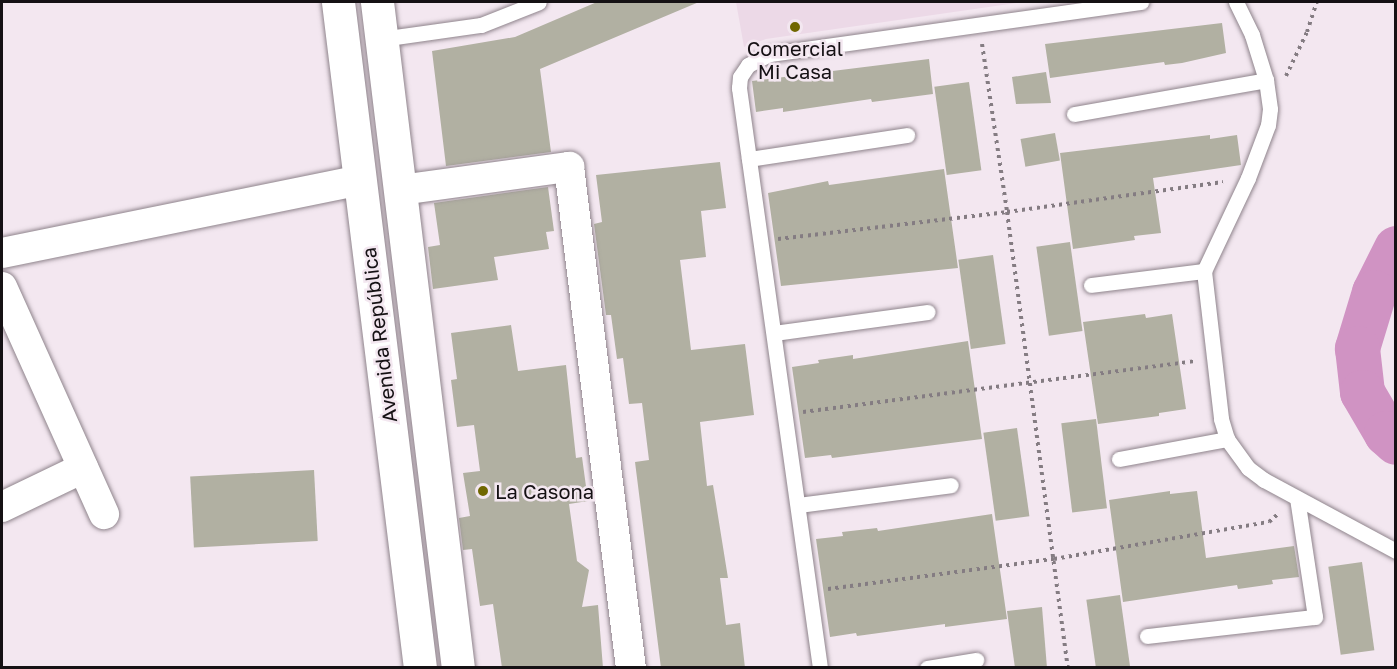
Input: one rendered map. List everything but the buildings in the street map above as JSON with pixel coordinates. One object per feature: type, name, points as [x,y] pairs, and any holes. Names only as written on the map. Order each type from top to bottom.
[{"type":"main road","name":"Avenida República","points":[[338,2],[420,668]]},
{"type":"main road","name":"Avenida República","points":[[377,2],[458,668]]},
{"type":"street","points":[[400,190],[569,166],[631,668]]},
{"type":"street","points":[[2,253],[360,180]]},
{"type":"street","points":[[2,287],[104,514]]},
{"type":"street","points":[[2,507],[83,468]]},
{"type":"lane","points":[[381,39],[481,25],[538,2]]},
{"type":"lane","points":[[820,668],[739,82],[748,64],[790,51],[1141,2]]},
{"type":"lane","points":[[1236,2],[1252,35],[1266,80],[1270,109],[1268,125],[1248,178],[1204,271],[1217,402],[1227,439],[1248,468],[1297,498],[1395,551]]},
{"type":"lane","points":[[1074,114],[1266,80]]},
{"type":"lane","points":[[749,159],[907,135]]},
{"type":"lane","points":[[1091,285],[1204,271]]},
{"type":"lane","points":[[774,333],[928,312]]},
{"type":"lane","points":[[1119,459],[1227,439]]},
{"type":"lane","points":[[798,506],[951,485]]},
{"type":"lane","points":[[1147,636],[1315,617],[1297,498]]},
{"type":"lane","points":[[927,668],[976,660]]},
{"type":"path","points":[[1270,109],[1307,32],[1317,2]]},
{"type":"path","points":[[979,24],[1007,212],[1068,668]]},
{"type":"path","points":[[760,241],[1007,212],[1248,178]]},
{"type":"path","points":[[785,414],[1213,359]]},
{"type":"path","points":[[810,591],[1054,559],[1269,522],[1297,498]]},
{"type":"shaded area","name":"Comercial Mi Casa","points":[[736,2],[1023,2],[766,39],[744,47]]},
{"type":"waterway","points":[[1396,248],[1374,292],[1357,348],[1362,392],[1386,433],[1396,442]]},
{"type":"place","name":"Comercial Mi Casa","points":[[795,27]]},
{"type":"place","name":"La Casona","points":[[483,491]]}]
